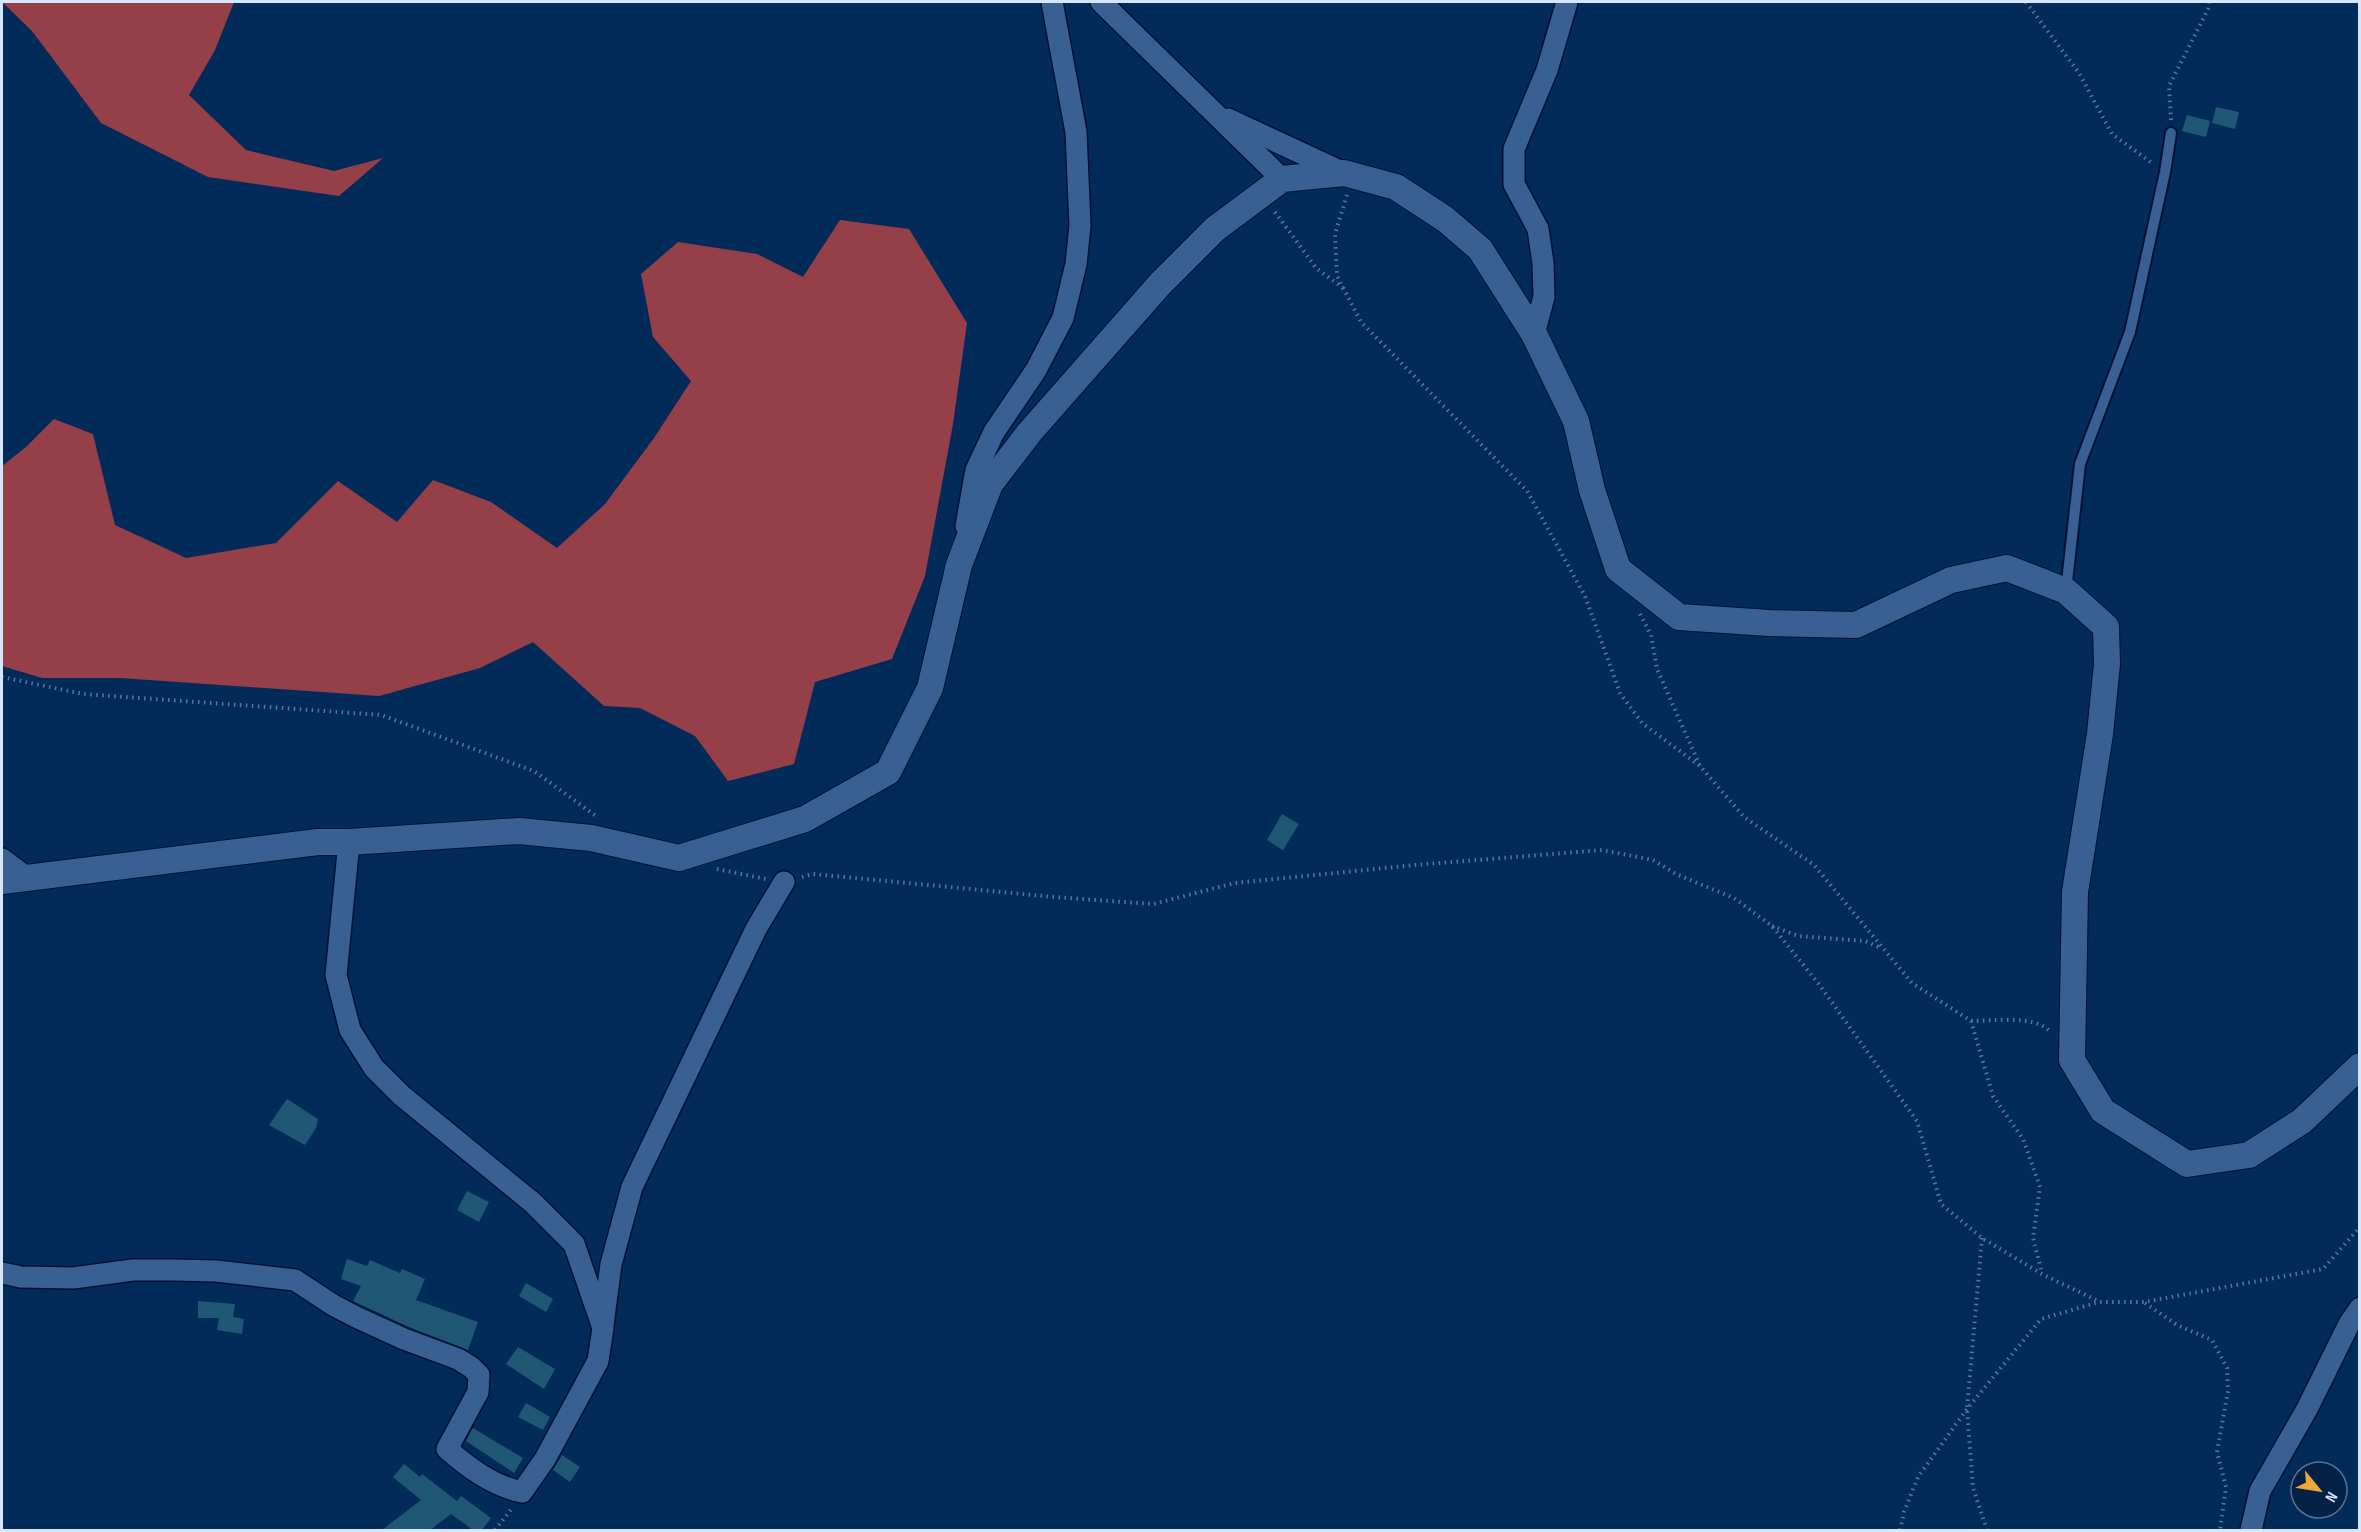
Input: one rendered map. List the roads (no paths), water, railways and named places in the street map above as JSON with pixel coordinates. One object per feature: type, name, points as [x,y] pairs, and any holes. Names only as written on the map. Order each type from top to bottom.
[{"type":"street","points":[[2,859],[14,879],[318,842],[519,831],[591,838],[679,858],[805,819],[888,772],[930,688],[959,565],[976,470],[994,432],[1036,370],[1062,318],[1076,264],[1080,226],[1076,132],[1052,2]]},
{"type":"street","points":[[1101,2],[1282,179]]},
{"type":"street","points":[[1534,334],[1544,297],[1543,263],[1538,229],[1514,184],[1514,150],[1547,70],[1567,2]]},
{"type":"street","points":[[1213,112],[1344,173],[1396,187],[1445,219],[1480,249],[1534,334],[1576,421],[1592,490],[1617,569],[1679,617],[1769,623],[1856,625],[1951,580],[2007,568],[2066,591],[2106,627],[2107,664],[2100,734],[2074,892],[2072,1060],[2103,1111],[2187,1164],[2249,1155],[2302,1121],[2360,1066]]},
{"type":"street","points":[[959,565],[990,484],[1029,433],[1160,284],[1215,229],[1282,179],[1344,173]]},
{"type":"street","points":[[349,842],[336,975],[350,1030],[374,1068],[402,1095],[533,1203],[574,1244],[603,1328]]},
{"type":"street","points":[[2,1273],[21,1277],[73,1278],[133,1270],[174,1270],[239,1273],[294,1280],[356,1317],[404,1339],[458,1359],[471,1367],[479,1376],[478,1392],[447,1449],[464,1464],[504,1488],[522,1492],[545,1459],[598,1361],[611,1264],[632,1187],[756,929],[784,882]]},
{"type":"street","points":[[2251,1530],[2260,1491],[2307,1409],[2349,1324],[2360,1308]]},
{"type":"lane","points":[[2066,591],[2080,464],[2130,332],[2165,172],[2171,133]]}]
